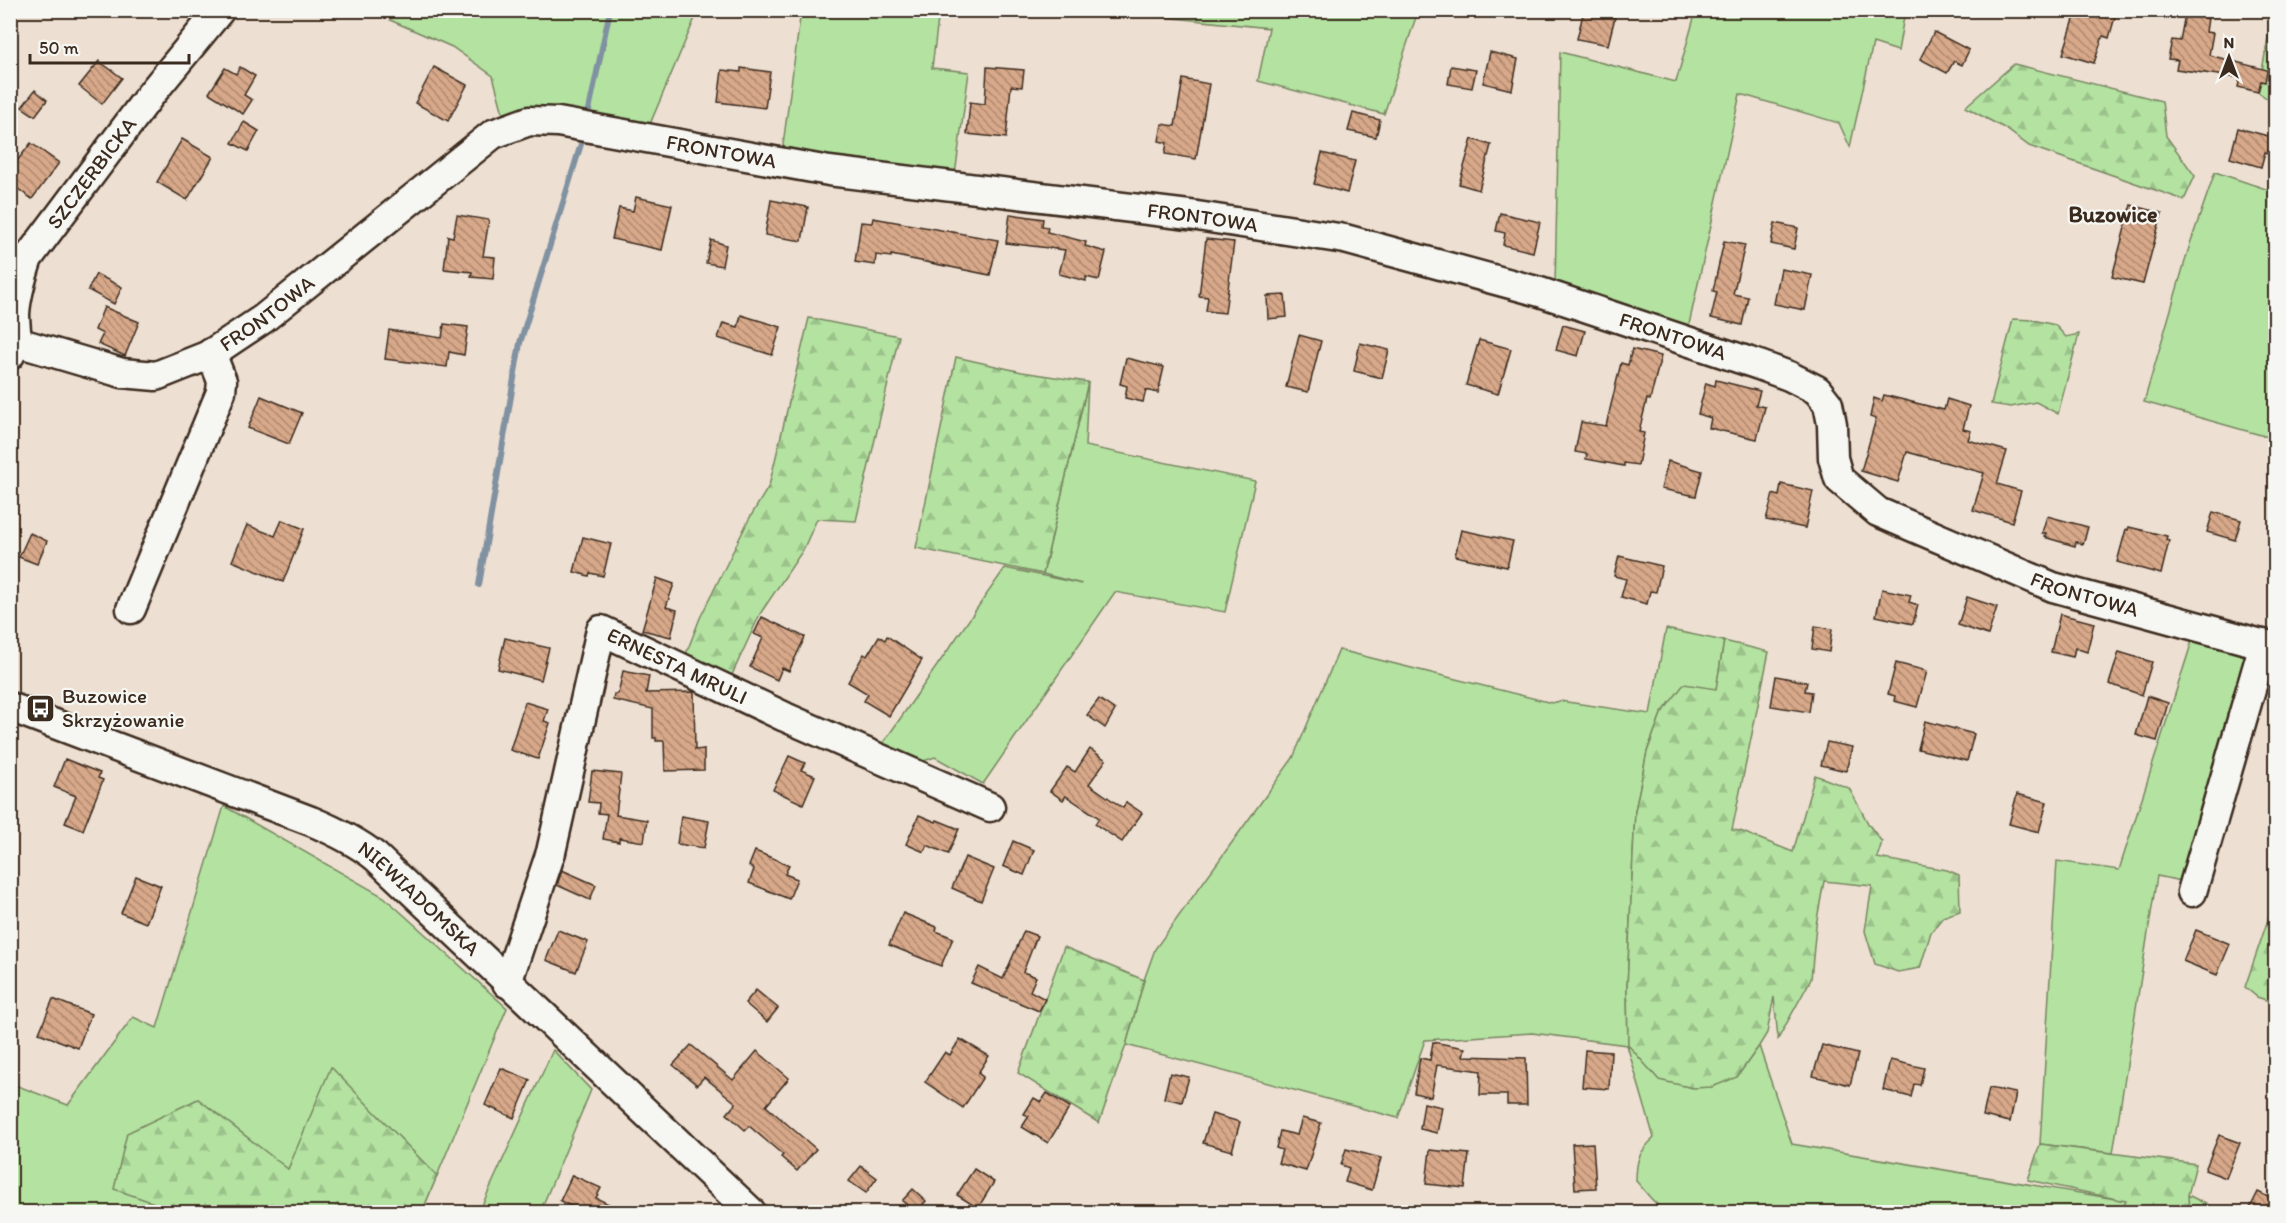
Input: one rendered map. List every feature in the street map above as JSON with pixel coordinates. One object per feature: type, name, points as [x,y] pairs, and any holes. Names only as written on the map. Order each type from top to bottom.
[{"type":"street","name":"SZCZERBICKA","points":[[14,349],[15,313],[20,282],[28,258],[152,94],[220,10]]},
{"type":"street","name":"FRONTOWA","points":[[14,349],[87,361],[122,373],[156,375],[211,353],[263,319],[493,134],[529,121],[558,122],[829,171],[1197,216],[1345,239],[1540,292],[1759,364],[1817,390],[1828,404],[1832,423],[1833,458],[1839,479],[1878,512],[2053,587],[2270,646]]},
{"type":"street","points":[[131,609],[221,392],[222,381],[211,353]]},
{"type":"street","name":"ERNESTA MRULI","points":[[507,983],[551,852],[601,630],[785,717],[990,807]]},
{"type":"street","points":[[2192,892],[2270,646]]},
{"type":"street","name":"NIEWIADOMSKA","points":[[10,707],[311,821],[345,836],[376,857],[751,1212]]},
{"type":"green space","points":[[394,10],[698,11],[647,131],[602,115],[538,110],[504,117],[493,76],[452,47],[390,20]]},
{"type":"green space","points":[[1418,10],[1384,114],[1258,81],[1269,28],[1107,11]]},
{"type":"green space","points":[[801,11],[939,11],[932,68],[969,72],[955,175],[782,152]]},
{"type":"green space","points":[[1696,11],[1905,11],[1898,51],[1873,43],[1850,147],[1839,123],[1740,94],[1688,329],[1555,287],[1560,52],[1676,82]]},
{"type":"green space","points":[[2273,11],[2275,11],[2275,104],[2258,92]]},
{"type":"green space","points":[[2014,64],[2162,101],[2166,136],[2195,176],[2184,200],[2029,146],[2006,129],[1965,107]]},
{"type":"green space","points":[[2215,172],[2275,192],[2275,439],[2144,402],[2190,244]]},
{"type":"green space","points":[[809,318],[899,336],[856,521],[817,519],[803,550],[760,614],[730,679],[684,659],[700,618],[749,519],[769,486]]},
{"type":"green space","points":[[2013,319],[2033,320],[2055,325],[2066,337],[2079,334],[2058,414],[2036,402],[2011,407],[1991,404]]},
{"type":"green space","points":[[956,357],[1022,372],[1088,382],[1043,574],[916,548]]},
{"type":"green space","points":[[1088,382],[1085,446],[1255,481],[1225,612],[1115,592],[983,784],[935,757],[915,764],[879,749],[1005,568],[1082,584],[1043,574]]},
{"type":"green space","points":[[1666,629],[1724,641],[1716,690],[1661,714],[1647,752],[1635,811],[1627,988],[1628,1046],[1737,1077],[1759,1046],[1792,1144],[2127,1201],[2121,1212],[1712,1212],[1711,1207],[1682,1212],[1667,1211],[1656,1203],[1636,1181],[1639,1157],[1654,1138],[1627,1045],[1532,1033],[1425,1040],[1398,1118],[1126,1045],[1155,949],[1293,758],[1339,650],[1552,703],[1560,701],[1650,714]]},
{"type":"green space","points":[[2194,635],[2254,653],[2191,883],[2157,876],[2113,1153],[2040,1144],[2057,861],[2119,870]]},
{"type":"green space","points":[[1724,641],[1769,652],[1732,830],[1793,852],[1815,775],[1849,788],[1869,825],[1882,842],[1877,858],[1947,870],[1959,875],[1960,911],[1943,917],[1931,932],[1920,968],[1898,972],[1875,964],[1865,931],[1872,886],[1824,881],[1816,925],[1811,979],[1778,1039],[1774,997],[1767,1033],[1737,1077],[1712,1087],[1693,1088],[1659,1080],[1628,1045],[1627,988],[1635,811],[1647,752],[1661,714],[1684,684],[1716,689]]},
{"type":"green space","points":[[224,806],[384,897],[507,1008],[422,1212],[11,1212],[10,1083],[68,1105],[133,1017],[157,1028]]},
{"type":"green space","points":[[2274,902],[2276,902],[2275,1003],[2257,997],[2245,987]]},
{"type":"green space","points":[[1064,947],[1144,980],[1126,1045],[1099,1123],[1018,1073]]},
{"type":"green space","points":[[553,1050],[591,1090],[540,1212],[479,1212]]},
{"type":"green space","points":[[331,1067],[437,1176],[422,1212],[180,1212],[114,1189],[127,1133],[198,1099],[288,1169]]},
{"type":"green space","points":[[2040,1144],[2196,1164],[2188,1195],[2189,1212],[2121,1212],[2126,1201],[2028,1180]]},
{"type":"green space","points":[[2188,1195],[2222,1212],[2189,1212]]},
{"type":"building","points":[[1584,10],[1615,17],[1608,45],[1577,39]]},
{"type":"building","points":[[2077,10],[2117,10],[2109,38],[2103,36],[2094,63],[2063,54]]},
{"type":"building","points":[[2185,14],[2208,18],[2206,32],[2213,33],[2209,55],[2267,70],[2265,82],[2261,81],[2258,92],[2238,87],[2240,78],[2176,69],[2178,60],[2168,59],[2172,40],[2180,41]]},
{"type":"building","points":[[1934,32],[1969,50],[1962,65],[1954,61],[1947,73],[1920,59]]},
{"type":"building","points":[[1490,52],[1518,59],[1512,90],[1483,83]]},
{"type":"building","points":[[99,61],[122,78],[102,104],[79,86]]},
{"type":"building","points":[[1451,66],[1476,70],[1472,88],[1448,84]]},
{"type":"building","points":[[240,67],[255,76],[244,95],[252,100],[243,114],[209,93],[225,68],[236,74]]},
{"type":"building","points":[[434,67],[467,85],[448,121],[415,103]]},
{"type":"building","points":[[987,67],[1024,70],[1022,87],[1011,86],[1006,138],[967,134],[970,102],[985,104]]},
{"type":"building","points":[[741,68],[770,72],[765,108],[718,102],[722,70],[741,72]]},
{"type":"building","points":[[1183,79],[1209,84],[1196,159],[1165,154],[1167,143],[1159,141],[1162,124],[1175,126]]},
{"type":"building","points":[[35,90],[47,100],[35,116],[22,107]]},
{"type":"building","points":[[1353,113],[1380,120],[1376,137],[1348,131]]},
{"type":"building","points":[[244,122],[259,131],[248,151],[232,143]]},
{"type":"building","points":[[2238,128],[2272,137],[2261,167],[2230,158]]},
{"type":"building","points":[[182,139],[213,157],[187,200],[157,182]]},
{"type":"building","points":[[1472,139],[1491,145],[1479,190],[1459,184]]},
{"type":"building","points":[[31,143],[59,163],[32,199],[10,183],[10,170]]},
{"type":"building","points":[[1322,153],[1355,161],[1347,193],[1314,184]]},
{"type":"building","points":[[636,197],[672,205],[662,250],[612,239],[619,208],[633,211]]},
{"type":"building","points":[[771,200],[808,207],[802,241],[765,235]]},
{"type":"building","points":[[2131,205],[2162,213],[2143,284],[2112,277]]},
{"type":"building","points":[[1500,213],[1540,222],[1533,252],[1503,245],[1505,233],[1496,231]]},
{"type":"building","points":[[1010,214],[1043,219],[1042,226],[1048,227],[1047,232],[1086,242],[1085,246],[1106,252],[1099,280],[1086,277],[1086,281],[1059,274],[1065,250],[1006,243]]},
{"type":"building","points":[[457,215],[489,220],[483,256],[495,257],[493,279],[471,277],[472,272],[444,269],[448,236],[453,237]]},
{"type":"building","points":[[873,218],[998,240],[990,275],[891,255],[891,257],[876,255],[875,265],[855,262],[861,222],[872,223]]},
{"type":"building","points":[[1775,223],[1798,228],[1794,249],[1771,244]]},
{"type":"building","points":[[1206,239],[1234,242],[1225,313],[1206,311],[1208,297],[1199,296]]},
{"type":"building","points":[[711,240],[726,245],[722,266],[706,263]]},
{"type":"building","points":[[1724,241],[1745,245],[1733,294],[1748,297],[1742,325],[1711,318],[1717,292],[1713,291]]},
{"type":"building","points":[[1781,269],[1812,275],[1805,310],[1774,304]]},
{"type":"building","points":[[96,274],[122,287],[114,304],[88,290]]},
{"type":"building","points":[[1285,295],[1287,317],[1268,319],[1267,296]]},
{"type":"building","points":[[104,307],[139,322],[125,356],[98,344],[103,334],[95,330]]},
{"type":"building","points":[[741,315],[781,327],[772,355],[718,338],[723,323],[738,327]]},
{"type":"building","points":[[444,324],[468,327],[464,355],[449,352],[447,367],[385,359],[389,330],[442,338]]},
{"type":"building","points":[[1563,325],[1585,331],[1578,356],[1556,350]]},
{"type":"building","points":[[1299,335],[1321,341],[1308,392],[1286,387]]},
{"type":"building","points":[[1479,340],[1511,349],[1498,394],[1466,385]]},
{"type":"building","points":[[1360,343],[1389,350],[1382,378],[1354,371]]},
{"type":"building","points":[[1632,349],[1661,356],[1639,432],[1644,433],[1638,465],[1624,463],[1624,466],[1586,459],[1587,454],[1575,452],[1581,422],[1606,426],[1621,363],[1628,365]]},
{"type":"building","points":[[1126,358],[1164,367],[1158,393],[1146,390],[1143,402],[1125,398],[1127,386],[1120,384]]},
{"type":"building","points":[[1716,380],[1760,391],[1756,405],[1765,407],[1757,439],[1709,428],[1711,418],[1698,414],[1706,383],[1715,386]]},
{"type":"building","points":[[1884,395],[1944,410],[1947,399],[1969,406],[1963,429],[1971,431],[1968,440],[2007,451],[1997,484],[2021,491],[2012,522],[1973,510],[1984,473],[1907,452],[1898,482],[1861,471],[1876,419],[1870,417],[1874,398],[1882,401]]},
{"type":"building","points":[[261,396],[302,413],[289,444],[248,428]]},
{"type":"building","points":[[1668,461],[1702,471],[1696,496],[1661,489]]},
{"type":"building","points":[[1781,484],[1813,491],[1805,528],[1766,520],[1773,494],[1779,496]]},
{"type":"building","points":[[2213,512],[2241,520],[2235,540],[2207,532]]},
{"type":"building","points":[[2047,516],[2088,527],[2083,544],[2076,542],[2075,546],[2044,537],[2046,533],[2042,533]]},
{"type":"building","points":[[282,520],[304,529],[283,582],[232,561],[247,525],[275,536]]},
{"type":"building","points":[[2129,527],[2167,536],[2166,540],[2169,541],[2161,574],[2117,562],[2126,529],[2128,530]]},
{"type":"building","points":[[1461,530],[1513,541],[1507,567],[1455,556]]},
{"type":"building","points":[[30,533],[47,541],[37,564],[19,557]]},
{"type":"building","points":[[583,537],[611,544],[603,576],[590,573],[589,576],[574,572]]},
{"type":"building","points":[[1619,556],[1662,566],[1656,592],[1650,591],[1647,604],[1621,597],[1626,579],[1614,576]]},
{"type":"building","points":[[657,578],[674,584],[666,607],[677,610],[671,637],[642,630]]},
{"type":"building","points":[[1882,589],[1911,595],[1909,602],[1918,605],[1913,624],[1876,616]]},
{"type":"building","points":[[1967,597],[1997,607],[1988,635],[1958,625]]},
{"type":"building","points":[[2060,614],[2094,623],[2087,652],[2075,648],[2073,657],[2051,652]]},
{"type":"building","points":[[762,617],[805,637],[789,671],[782,668],[777,680],[750,667],[763,638],[754,634]]},
{"type":"building","points":[[1815,626],[1832,629],[1829,652],[1812,649]]},
{"type":"building","points":[[879,636],[885,640],[887,636],[922,660],[889,716],[864,701],[868,694],[848,682],[864,654],[867,656]]},
{"type":"building","points":[[505,638],[549,648],[541,680],[498,669]]},
{"type":"building","points":[[2119,652],[2152,662],[2142,695],[2109,684]]},
{"type":"building","points":[[1896,663],[1927,671],[1917,707],[1894,701],[1895,696],[1888,694]]},
{"type":"building","points":[[623,671],[649,676],[646,693],[694,692],[695,750],[704,749],[704,770],[665,771],[664,741],[656,741],[656,738],[653,738],[653,709],[613,700],[614,694],[618,694]]},
{"type":"building","points":[[1776,676],[1807,682],[1805,691],[1812,692],[1809,712],[1771,706]]},
{"type":"building","points":[[2147,696],[2168,703],[2157,741],[2136,735]]},
{"type":"building","points":[[1099,699],[1115,710],[1105,728],[1087,715]]},
{"type":"building","points":[[525,702],[548,709],[544,721],[550,723],[538,759],[510,750]]},
{"type":"building","points":[[1925,721],[1974,734],[1967,761],[1918,749]]},
{"type":"building","points":[[1827,742],[1852,747],[1846,771],[1821,765]]},
{"type":"building","points":[[1090,749],[1106,760],[1089,784],[1123,808],[1126,802],[1142,813],[1122,842],[1095,824],[1099,818],[1066,796],[1063,800],[1050,791],[1067,767],[1075,772]]},
{"type":"building","points":[[789,756],[805,763],[801,770],[815,776],[803,804],[773,790]]},
{"type":"building","points":[[65,759],[100,773],[98,778],[103,780],[83,830],[65,823],[76,796],[54,787]]},
{"type":"building","points":[[592,771],[621,774],[616,815],[647,820],[644,842],[619,838],[619,842],[603,839],[607,814],[598,813],[599,803],[588,802]]},
{"type":"building","points":[[2017,794],[2047,802],[2039,832],[2009,824]]},
{"type":"building","points":[[919,815],[959,829],[948,854],[927,845],[924,852],[906,844]]},
{"type":"building","points":[[681,816],[709,821],[704,848],[677,844]]},
{"type":"building","points":[[1013,841],[1034,850],[1024,875],[1003,866]]},
{"type":"building","points":[[755,851],[789,865],[785,874],[797,879],[789,899],[749,883],[754,869],[749,866]]},
{"type":"building","points":[[965,857],[994,869],[981,901],[952,888]]},
{"type":"building","points":[[562,870],[596,885],[590,900],[557,885]]},
{"type":"building","points":[[136,876],[161,886],[146,923],[121,913]]},
{"type":"building","points":[[903,913],[937,927],[936,931],[953,938],[941,966],[889,945]]},
{"type":"building","points":[[558,930],[588,942],[576,972],[546,960]]},
{"type":"building","points":[[2196,930],[2230,944],[2217,975],[2183,961]]},
{"type":"building","points":[[1024,931],[1037,936],[1023,972],[1036,977],[1030,991],[1045,999],[1039,1011],[971,983],[979,967],[1003,979]]},
{"type":"building","points":[[756,990],[778,1008],[767,1022],[745,1003]]},
{"type":"building","points":[[53,999],[91,1014],[78,1048],[39,1033]]},
{"type":"building","points":[[960,1039],[989,1056],[978,1073],[983,1077],[963,1108],[925,1082],[945,1052],[950,1055]]},
{"type":"building","points":[[1433,1042],[1465,1048],[1463,1056],[1526,1058],[1527,1105],[1507,1105],[1507,1095],[1480,1095],[1481,1071],[1437,1065],[1431,1097],[1414,1093],[1420,1058],[1430,1060]]},
{"type":"building","points":[[691,1045],[733,1080],[757,1051],[789,1078],[766,1106],[816,1149],[797,1171],[781,1157],[783,1155],[749,1126],[745,1130],[727,1114],[736,1103],[704,1077],[697,1085],[673,1065]]},
{"type":"building","points":[[1822,1045],[1858,1054],[1850,1085],[1813,1076]]},
{"type":"building","points":[[1585,1050],[1611,1052],[1609,1089],[1582,1087]]},
{"type":"building","points":[[1890,1060],[1924,1068],[1920,1085],[1914,1084],[1911,1097],[1883,1090]]},
{"type":"building","points":[[501,1068],[530,1080],[514,1118],[485,1105]]},
{"type":"building","points":[[1170,1073],[1189,1077],[1182,1102],[1164,1098]]},
{"type":"building","points":[[1989,1088],[2016,1093],[2010,1122],[1983,1116]]},
{"type":"building","points":[[1047,1093],[1070,1107],[1048,1143],[1022,1127],[1029,1116],[1024,1114],[1034,1098],[1041,1102]]},
{"type":"building","points":[[1424,1103],[1442,1107],[1437,1133],[1420,1129]]},
{"type":"building","points":[[1212,1114],[1240,1122],[1232,1151],[1203,1143]]},
{"type":"building","points":[[1302,1118],[1321,1123],[1306,1171],[1278,1163],[1282,1150],[1276,1148],[1280,1131],[1297,1135]]},
{"type":"building","points":[[2219,1135],[2240,1143],[2226,1178],[2205,1170]]},
{"type":"building","points":[[1593,1143],[1596,1188],[1575,1189],[1572,1144]]},
{"type":"building","points":[[1346,1149],[1381,1158],[1372,1190],[1345,1182],[1349,1168],[1341,1165]]},
{"type":"building","points":[[1430,1150],[1469,1154],[1465,1188],[1426,1184]]},
{"type":"building","points":[[861,1166],[877,1178],[866,1193],[849,1181]]},
{"type":"building","points":[[974,1169],[994,1182],[978,1208],[957,1195]]},
{"type":"building","points":[[572,1175],[601,1188],[596,1198],[625,1212],[584,1212],[560,1201]]},
{"type":"building","points":[[913,1189],[926,1201],[916,1212],[902,1201]]},
{"type":"building","points":[[2258,1192],[2276,1201],[2276,1212],[2248,1212]]},
{"type":"waterway","points":[[589,110],[610,10]]},
{"type":"waterway","points":[[479,585],[520,343],[581,144]]},
{"type":"place","name":"Buzowice Skrzyżowanie","points":[[41,708]]},
{"type":"district","name":"Buzowice","points":[[2113,214]]}]
